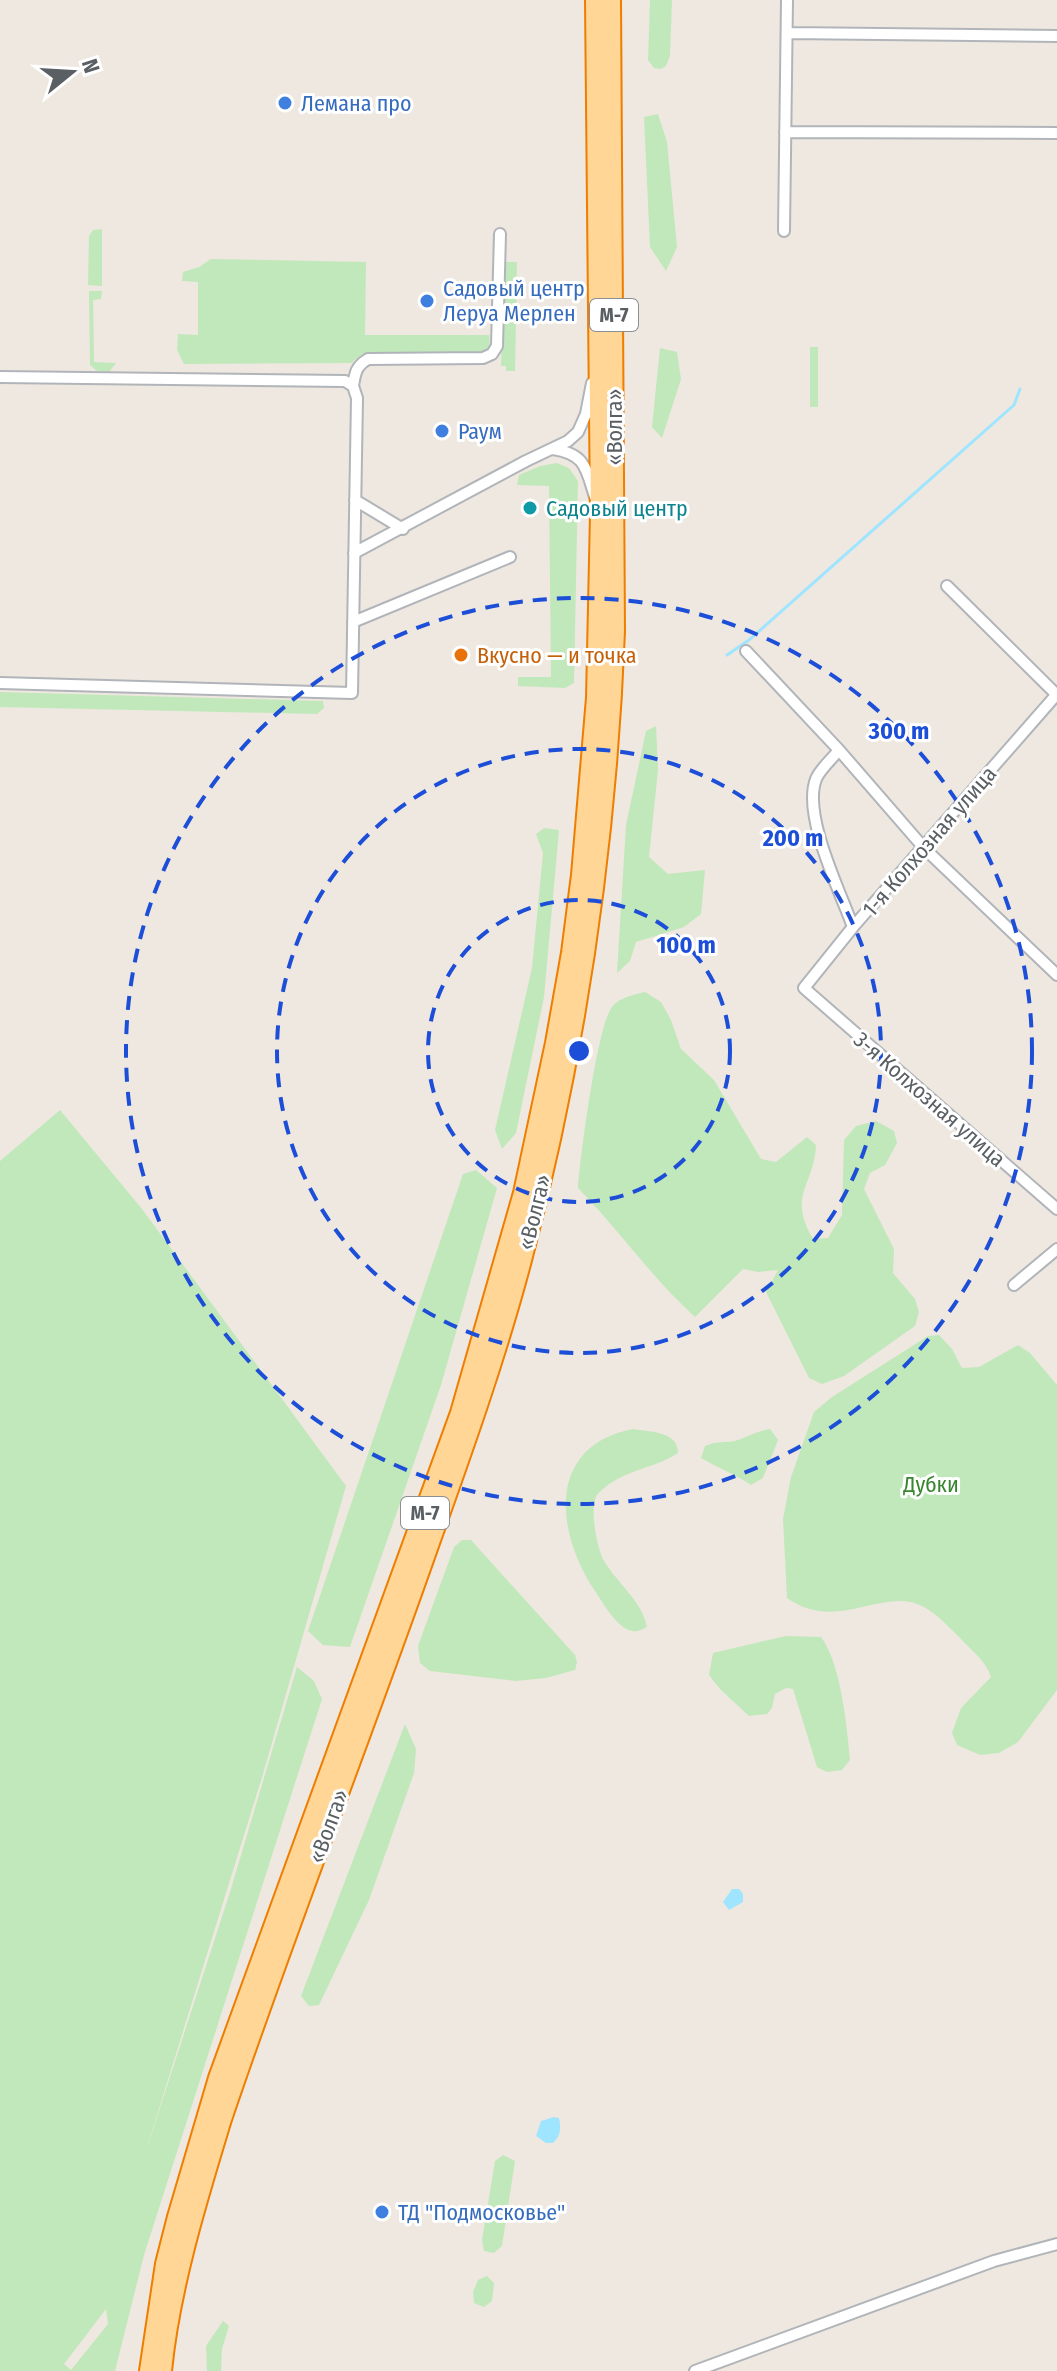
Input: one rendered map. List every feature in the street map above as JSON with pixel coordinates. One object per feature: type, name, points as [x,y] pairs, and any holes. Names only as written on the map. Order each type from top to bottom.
[{"type":"highway","name":"«Волга»","points":[[149,2371],[165,2264],[190,2167],[218,2078],[460,1413],[506,1259],[535,1146],[571,953],[594,739],[600,514],[595,0]]},
{"type":"highway","name":"«Волга»","points":[[162,2371],[189,2236],[222,2119],[474,1420],[521,1263],[546,1166],[562,1085],[583,974],[597,873],[612,721],[615,584],[611,0]]},
{"type":"street","points":[[784,231],[787,0]]},
{"type":"street","points":[[788,33],[1057,36]]},
{"type":"street","points":[[785,132],[1057,133]]},
{"type":"street","points":[[0,683],[352,693],[355,371],[368,359],[483,358],[492,354],[497,346],[500,234]]},
{"type":"street","points":[[354,553],[553,449],[578,432],[586,414],[598,350]]},
{"type":"street","points":[[0,377],[312,380],[345,381],[353,386]]},
{"type":"street","points":[[553,449],[576,455],[585,466],[600,514]]},
{"type":"street","points":[[355,500],[403,529]]},
{"type":"street","points":[[353,622],[510,557]]},
{"type":"street","points":[[947,586],[1057,695]]},
{"type":"street","points":[[746,651],[839,750],[924,848],[1057,975]]},
{"type":"street","name":"1-я Колхозная улица","points":[[804,988],[853,927],[1057,695]]},
{"type":"street","points":[[839,750],[817,778],[812,803],[815,822],[853,927]]},
{"type":"street","name":"3-я Колхозная улица","points":[[804,988],[1057,1209]]},
{"type":"street","points":[[1014,1285],[1057,1249]]},
{"type":"street","points":[[695,2371],[994,2261],[1057,2244]]},
{"type":"green space","points":[[650,0],[672,0],[670,56],[666,66],[661,69],[654,68],[648,60]]},
{"type":"green space","points":[[658,114],[667,142],[677,247],[666,271],[650,247],[644,117]]},
{"type":"green space","points":[[102,229],[102,286],[88,285],[89,236],[93,230]]},
{"type":"green space","points":[[211,259],[366,262],[365,335],[489,335],[490,348],[482,352],[362,354],[351,363],[184,364],[177,350],[178,334],[198,335],[198,282],[182,281],[183,272]]},
{"type":"green space","points":[[503,262],[517,262],[515,371],[506,371],[506,366],[501,366]]},
{"type":"green space","points":[[89,291],[102,291],[101,299],[93,300],[94,362],[116,363],[109,372],[97,371],[90,365]]},
{"type":"green space","points":[[810,347],[818,347],[818,407],[810,407]]},
{"type":"green space","points":[[660,348],[677,352],[681,379],[662,438],[652,427]]},
{"type":"green space","points":[[557,463],[569,468],[578,481],[574,683],[565,688],[518,686],[518,677],[551,677],[549,486],[517,485],[519,475]]},
{"type":"green space","points":[[0,692],[323,701],[324,708],[317,714],[0,707]]},
{"type":"green space","points":[[656,726],[658,770],[649,857],[668,874],[705,870],[701,914],[684,927],[636,942],[630,961],[617,973],[626,825],[646,731]]},
{"type":"green space","points":[[544,828],[559,830],[544,997],[516,1133],[502,1149],[495,1130],[532,968],[543,853],[536,834]]},
{"type":"green space","points":[[645,992],[661,1002],[681,1049],[714,1080],[761,1159],[776,1162],[807,1137],[816,1145],[802,1201],[802,1211],[813,1239],[828,1238],[842,1215],[844,1140],[856,1126],[876,1121],[894,1131],[897,1143],[885,1165],[870,1173],[864,1189],[894,1249],[893,1273],[915,1299],[919,1312],[915,1326],[844,1376],[822,1384],[809,1378],[766,1292],[778,1270],[758,1272],[743,1269],[695,1317],[578,1188],[590,1094],[606,1019],[619,1001]]},
{"type":"green space","points":[[60,1110],[142,1209],[346,1486],[263,1774],[144,2157],[230,1892],[297,1667],[314,1681],[322,1699],[144,2255],[115,2371],[0,2371],[0,1161]],"holes":[[[106,2309],[108,2324],[71,2370],[64,2364]]]},
{"type":"green space","points":[[476,1170],[497,1188],[441,1385],[350,1647],[323,1645],[308,1631],[463,1174]]},
{"type":"green space","name":"Дубки","points":[[939,1335],[952,1349],[962,1368],[979,1367],[1018,1345],[1030,1353],[1057,1385],[1057,1690],[1018,1742],[999,1753],[980,1755],[957,1745],[952,1733],[961,1708],[991,1677],[978,1656],[934,1614],[909,1602],[893,1601],[824,1612],[806,1608],[787,1598],[783,1519],[791,1477],[814,1412],[832,1397],[928,1336]]},
{"type":"green space","points":[[633,1429],[668,1437],[677,1446],[678,1453],[619,1478],[601,1490],[595,1501],[595,1528],[601,1555],[640,1609],[647,1627],[638,1631],[624,1628],[611,1615],[583,1571],[567,1521],[566,1496],[572,1473],[584,1454],[604,1439]]},
{"type":"green space","points":[[770,1429],[778,1440],[763,1478],[751,1485],[701,1458],[705,1446],[734,1441]]},
{"type":"green space","points":[[462,1540],[471,1540],[575,1655],[575,1670],[546,1678],[516,1681],[430,1671],[420,1663],[418,1646],[454,1547]]},
{"type":"green space","points":[[786,1636],[821,1637],[828,1648],[842,1696],[847,1731],[850,1760],[842,1770],[827,1772],[817,1767],[793,1689],[786,1688],[775,1694],[772,1708],[767,1714],[749,1716],[709,1675],[713,1653]]},
{"type":"green space","points":[[405,1724],[416,1749],[414,1773],[369,1900],[319,2005],[309,2006],[301,1996]]},
{"type":"green space","points":[[503,2155],[515,2161],[502,2246],[494,2253],[484,2251],[482,2240],[495,2161]]},
{"type":"green space","points":[[487,2276],[494,2283],[492,2301],[484,2307],[474,2303],[473,2292],[478,2280]]},
{"type":"green space","points":[[223,2321],[229,2326],[222,2349],[221,2371],[207,2371],[206,2346]]},
{"type":"water","points":[[732,1889],[739,1889],[743,1902],[729,1910],[723,1902]]},
{"type":"water","points":[[559,2118],[559,2135],[553,2143],[546,2143],[536,2136],[541,2121]]},
{"type":"waterway","points":[[727,655],[749,640],[1014,405],[1020,389]]},
{"type":"place","name":"Лемана про","points":[[285,103]]},
{"type":"place","name":"Садовый центр Леруа Мерлен","points":[[427,301]]},
{"type":"place","name":"Раум","points":[[442,431]]},
{"type":"place","name":"Садовый центр","points":[[530,508]]},
{"type":"place","name":"Вкусно — и точка","points":[[461,655]]},
{"type":"place","name":"ТД \"Подмосковье\"","points":[[382,2212]]}]
